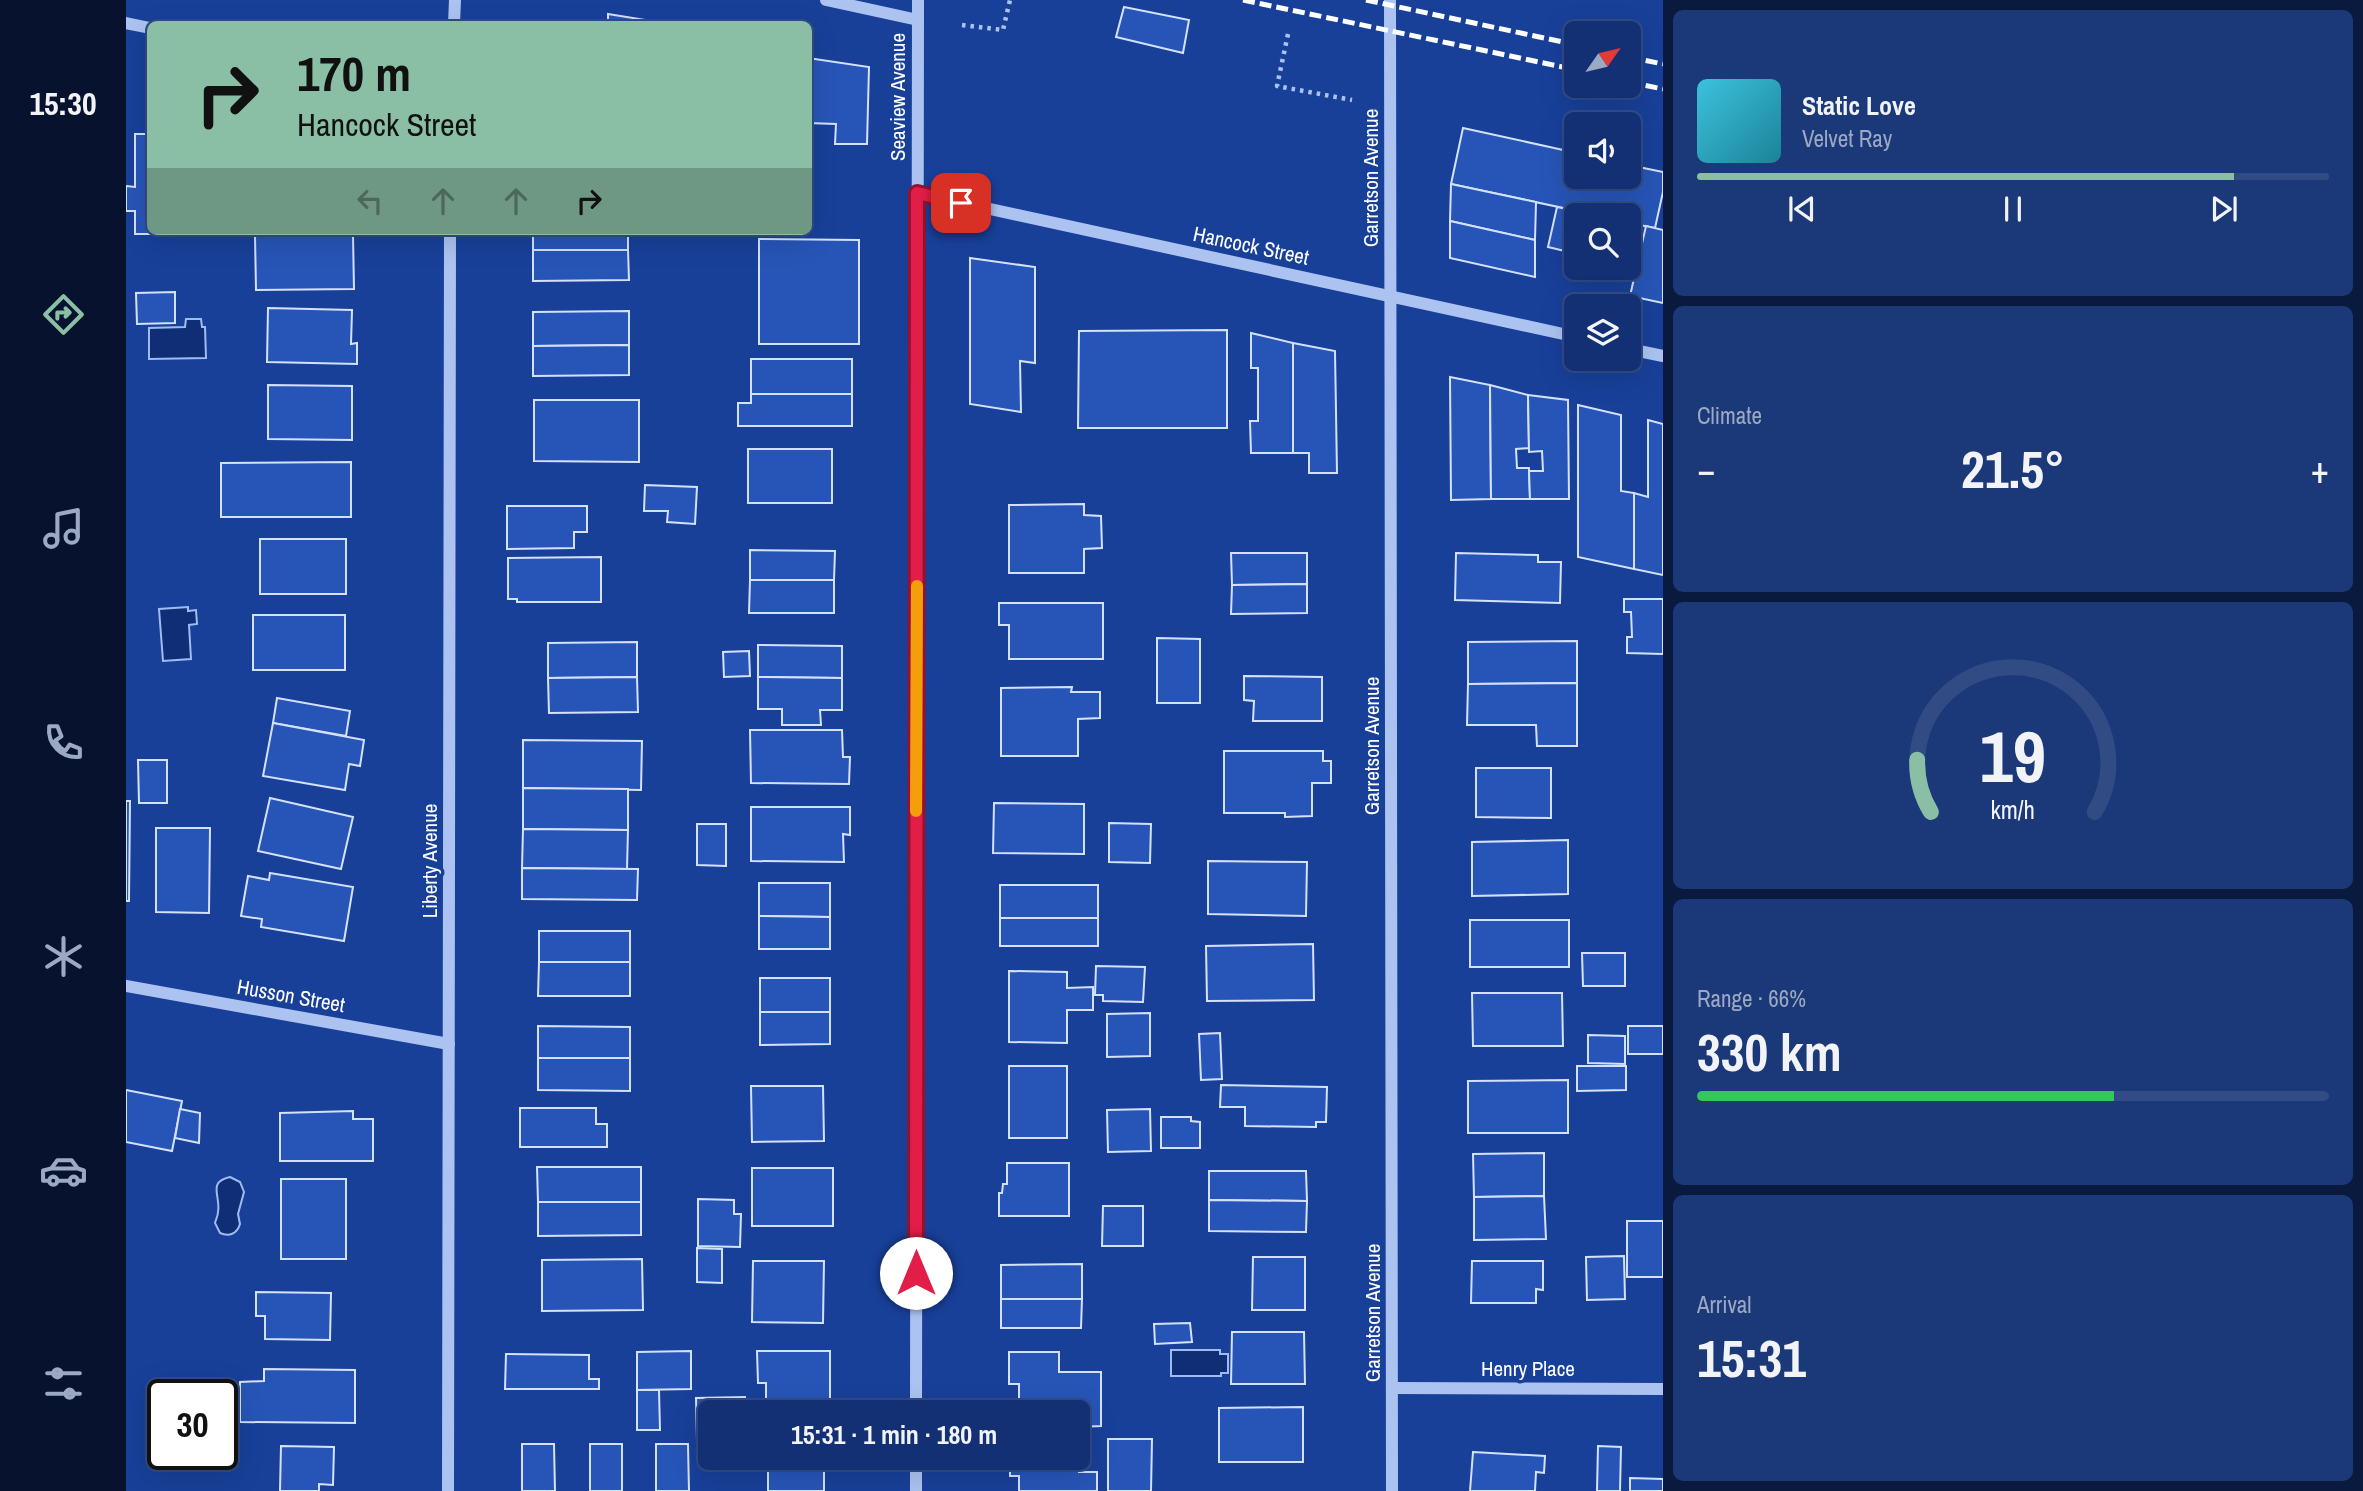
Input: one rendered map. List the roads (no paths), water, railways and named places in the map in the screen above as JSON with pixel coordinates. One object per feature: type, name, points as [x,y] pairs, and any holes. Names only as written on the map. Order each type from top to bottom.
[{"type":"street","points":[[454,21],[455,0]]},
{"type":"street","points":[[826,0],[918,20]]},
{"type":"street","name":"Seaview Avenue","points":[[916,1400],[918,0]]},
{"type":"street","name":"Garretson Avenue","points":[[1390,0],[1392,1491]]},
{"type":"street","points":[[126,23],[147,27]]},
{"type":"street","name":"Hancock Street","points":[[917,193],[1564,334]]},
{"type":"street","name":"Liberty Avenue","points":[[448,1491],[450,235]]},
{"type":"street","points":[[1641,351],[1663,356]]},
{"type":"street","name":"Husson Street","points":[[126,986],[449,1044]]},
{"type":"street","name":"Henry Place","points":[[1392,1388],[1663,1389]]},
{"type":"street","points":[[916,1470],[916,1491]]},
{"type":"water","points":[[186,319],[201,319],[202,327],[205,327],[206,358],[149,359],[149,328],[185,327]]},
{"type":"water","points":[[188,607],[188,611],[196,610],[197,624],[189,625],[191,659],[163,661],[159,609]]},
{"type":"water","points":[[230,1177],[240,1182],[244,1192],[238,1214],[239,1227],[232,1234],[226,1235],[220,1233],[215,1223],[218,1215],[217,1186],[223,1179]]},
{"type":"water","points":[[1171,1350],[1220,1350],[1220,1354],[1228,1354],[1228,1373],[1221,1373],[1221,1376],[1171,1376]]},
{"type":"railway","points":[[1243,0],[1564,67]]},
{"type":"railway","points":[[1366,0],[1564,42]]},
{"type":"railway","points":[[1642,60],[1663,64]]},
{"type":"railway","points":[[1642,85],[1663,89]]}]
